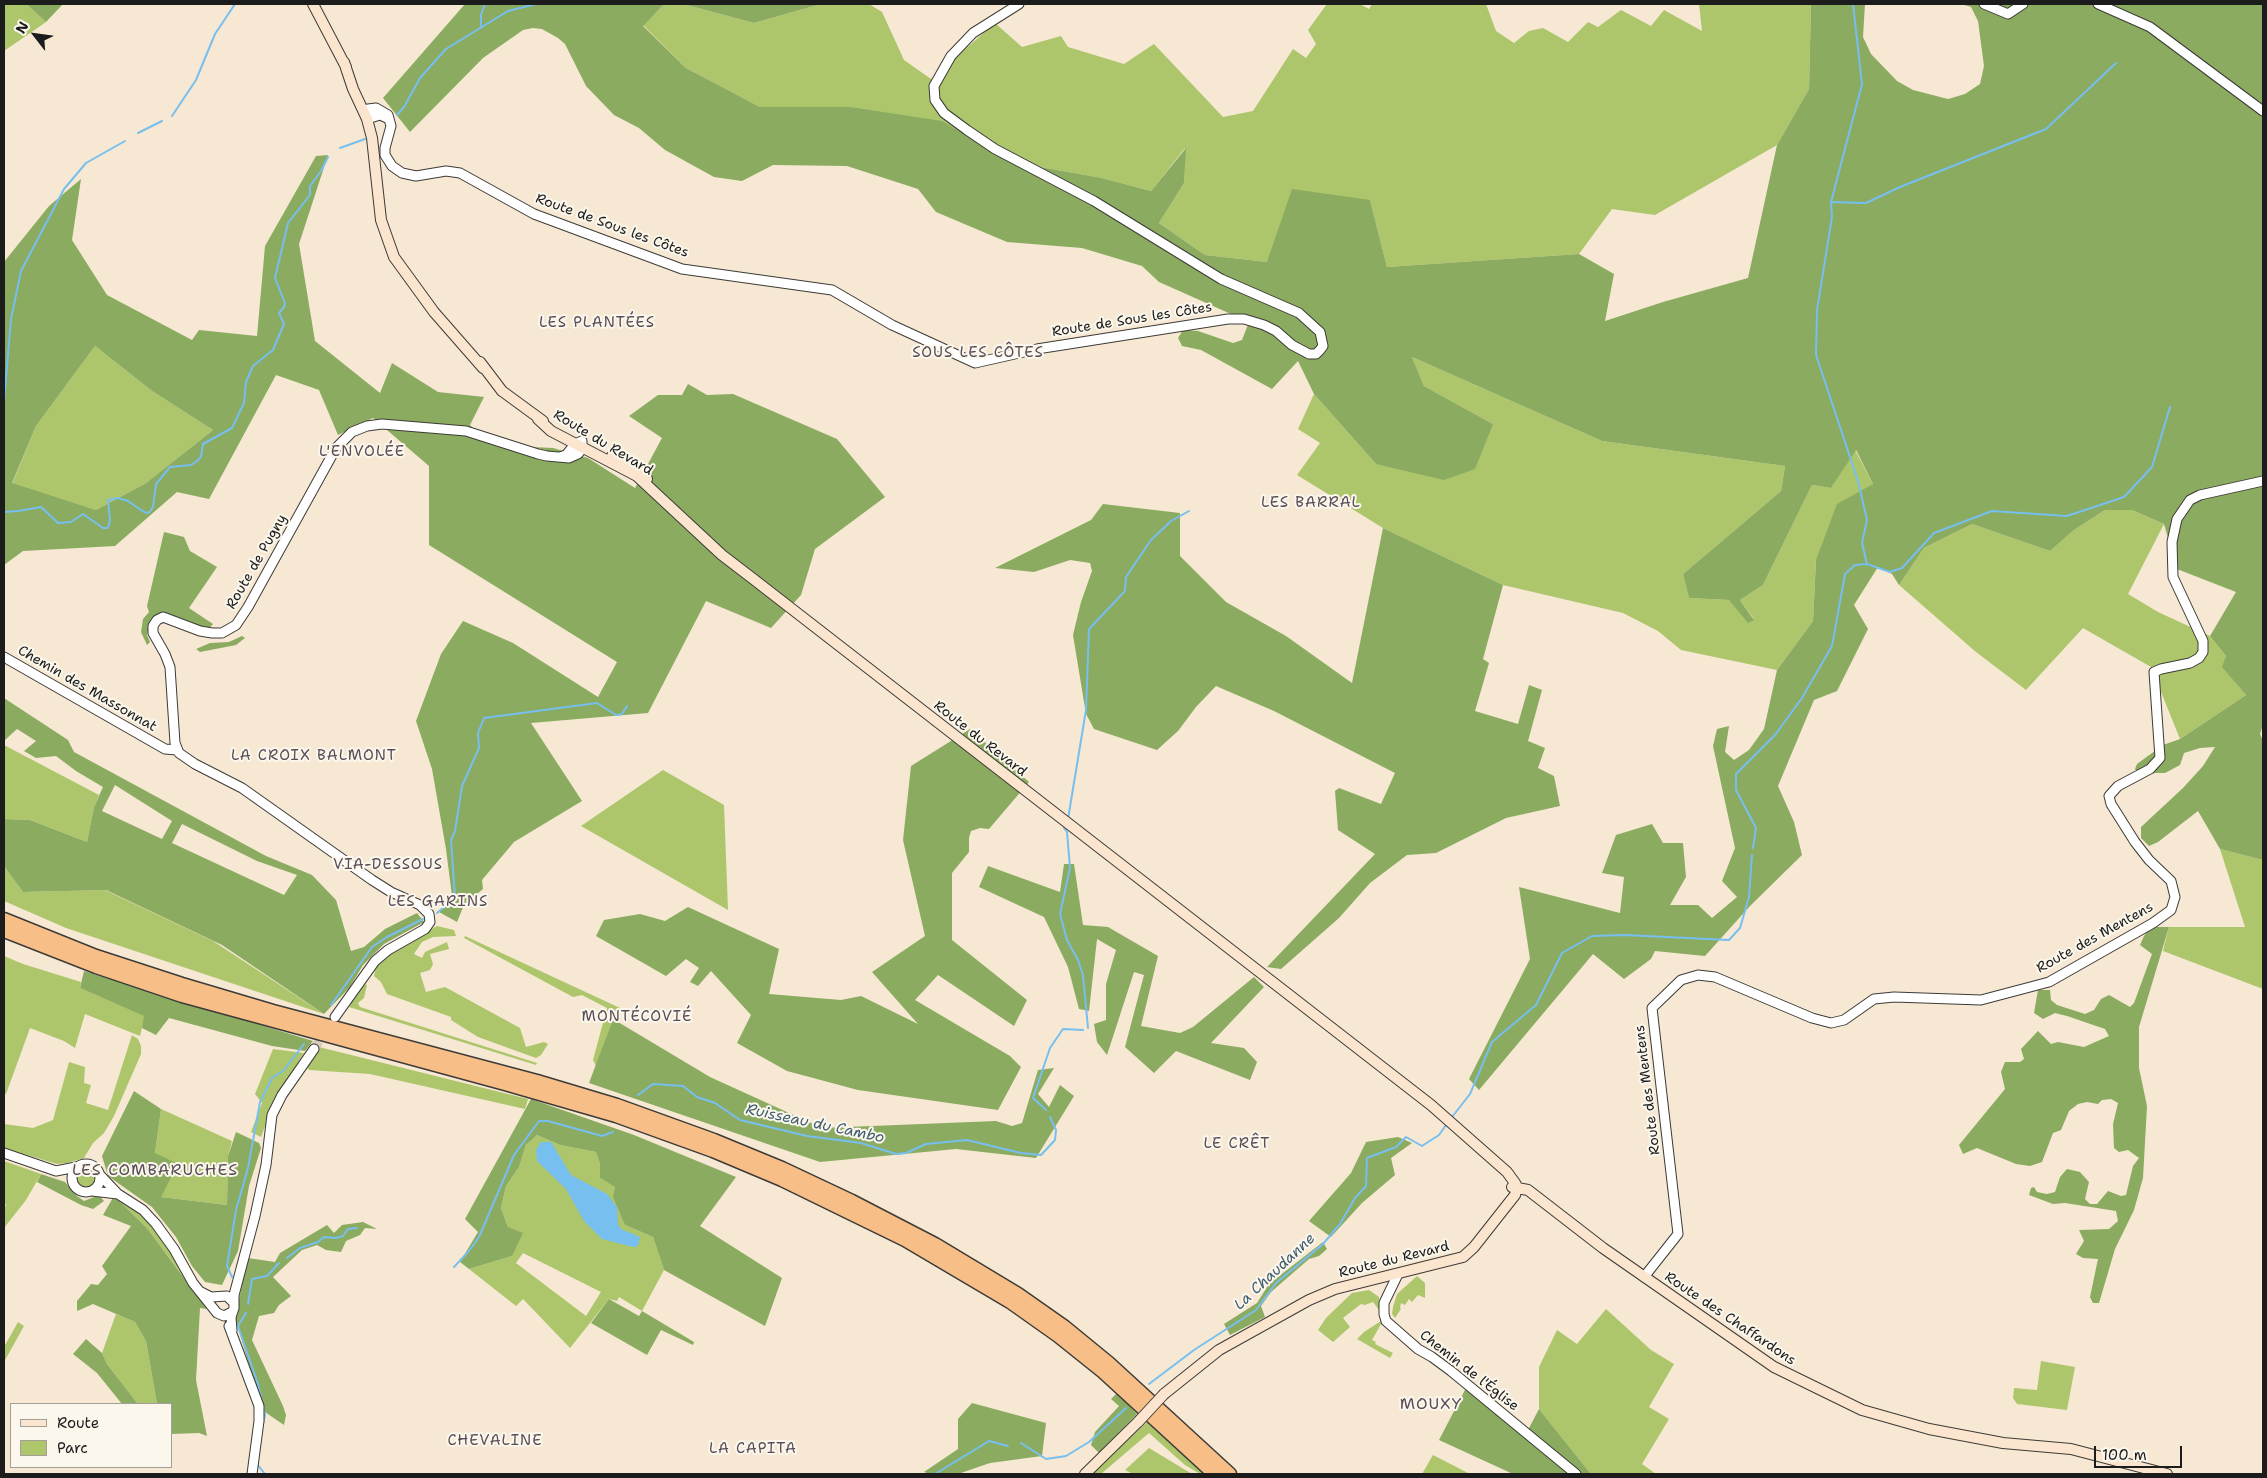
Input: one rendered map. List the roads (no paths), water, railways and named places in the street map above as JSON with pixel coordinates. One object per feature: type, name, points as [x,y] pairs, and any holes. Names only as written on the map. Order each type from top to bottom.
[{"type":"highway","points":[[4,919],[96,956],[182,984],[273,1011],[537,1081],[632,1110],[782,1168],[917,1234],[1018,1294],[1065,1327],[1109,1363],[1230,1474]]},
{"type":"highway","points":[[4,931],[96,967],[182,996],[616,1116],[713,1151],[789,1184],[905,1240],[1010,1302],[1058,1336],[1103,1372],[1214,1474]]},
{"type":"main road","name":"Route du Revard","points":[[313,4],[344,62],[368,114],[376,138],[376,170],[381,220],[395,261],[424,300],[448,320],[502,391],[551,431],[580,444],[628,470],[654,490],[722,555],[1296,1001],[1343,1045],[1391,1074],[1445,1116],[1511,1177],[1514,1187],[1511,1200],[1477,1244],[1463,1257],[1335,1289],[1291,1309],[1219,1350],[1164,1394],[1085,1474]]},
{"type":"main road","name":"Route des Chaffardons","points":[[1514,1187],[1528,1190],[1602,1248],[1785,1374],[1862,1410],[1889,1418],[1925,1423],[1962,1434]]},
{"type":"main road","points":[[1962,1434],[2003,1443],[2067,1448]]},
{"type":"main road","points":[[1962,1434],[2024,1440],[2067,1448],[2167,1474]]},
{"type":"street","name":"Route de Sous les Côtes","points":[[368,114],[380,115],[391,121],[385,155],[392,166],[402,173],[416,176],[446,171],[460,173],[534,214],[682,269],[832,290],[892,325],[975,363],[1037,349],[1228,319],[1244,319],[1264,325],[1276,331],[1292,345],[1309,354],[1316,354],[1323,346],[1320,332],[1299,313],[1254,295],[1205,270],[1117,214],[995,149],[944,113],[935,100],[934,86],[951,56],[973,33],[1019,4]]},
{"type":"street","points":[[1984,4],[2008,14],[2023,4]]},
{"type":"street","points":[[2098,4],[2150,27],[2263,111]]},
{"type":"street","name":"Route de Pugny","points":[[176,747],[170,667],[166,654],[153,633],[155,623],[160,618],[167,617],[212,634],[222,633],[236,625],[248,607],[336,448],[352,432],[374,424],[466,431],[538,454],[560,457],[580,444]]},
{"type":"street","name":"Route des Mentens","points":[[1644,1277],[1678,1234],[1652,1008],[1681,980],[1692,976],[1707,975],[1812,1018],[1831,1023],[1844,1020],[1874,999],[1894,997],[1981,1000],[2049,982],[2171,910],[2175,900],[2175,891],[2171,881],[2144,854],[2109,799],[2109,793],[2150,769],[2160,758],[2154,672],[2190,663],[2199,658],[2203,652],[2202,641],[2172,578],[2172,542],[2177,519],[2190,500],[2200,495],[2263,481]]},
{"type":"street","name":"Chemin des Massonnat","points":[[4,657],[158,744],[176,747]]},
{"type":"street","points":[[176,747],[186,759],[230,781],[258,798],[378,884],[420,905],[429,914],[430,922],[425,929],[388,950],[375,962],[335,1017]]},
{"type":"street","points":[[232,1331],[233,1302],[266,1165],[272,1115],[282,1095],[314,1049]]},
{"type":"street","points":[[4,1153],[56,1171],[72,1179],[75,1186],[81,1191],[118,1194]]},
{"type":"street","points":[[56,1171],[89,1164],[97,1168],[118,1194],[143,1210],[156,1224],[197,1289],[222,1316],[232,1331],[259,1406],[259,1422],[252,1474]]},
{"type":"street","points":[[72,1179],[76,1167]]},
{"type":"street","points":[[92,1191],[100,1182],[100,1174]]},
{"type":"street","name":"Chemin de l'Église","points":[[1398,1274],[1384,1304],[1386,1321],[1418,1350],[1432,1357],[1451,1371],[1576,1474]]},
{"type":"street","points":[[214,1308],[214,1302],[238,1282]]},
{"type":"street","points":[[197,1289],[206,1295],[222,1296],[233,1302]]},
{"type":"street","points":[[222,1316],[232,1312]]},
{"type":"water","points":[[541,1142],[551,1142],[571,1175],[607,1194],[617,1207],[618,1225],[621,1229],[640,1237],[638,1246],[633,1247],[602,1239],[584,1221],[566,1189],[537,1161],[536,1150]]},
{"type":"waterway","points":[[172,116],[196,80],[215,34],[235,4]]},
{"type":"waterway","points":[[481,28],[481,15],[485,4]]},
{"type":"waterway","points":[[397,115],[404,107],[420,78],[446,49],[508,11],[536,4]]},
{"type":"waterway","points":[[1753,848],[1756,828],[1736,790],[1736,774],[1775,735],[1802,698],[1832,646],[1845,574],[1855,565],[1867,564],[1862,543],[1867,520],[1858,481],[1816,355],[1817,310],[1832,217],[1831,202],[1862,84],[1853,4]]},
{"type":"waterway","points":[[1832,202],[1866,203],[1900,187],[2046,129],[2116,63]]},
{"type":"waterway","points":[[138,133],[162,121]]},
{"type":"waterway","points":[[340,148],[365,139]]},
{"type":"waterway","points":[[4,402],[11,319],[21,271],[64,189],[86,163],[125,141]]},
{"type":"waterway","points":[[4,512],[41,507],[58,523],[71,522],[83,514],[103,528],[108,528],[110,520],[108,500],[118,498],[128,501],[144,512],[149,513],[153,507],[156,484],[170,467],[191,465],[201,457],[203,444],[232,428],[244,403],[246,382],[253,366],[273,350],[284,324],[279,313],[285,303],[275,278],[288,223],[310,195],[310,186],[328,157]]},
{"type":"waterway","points":[[1867,564],[1890,572],[1902,568],[1934,533],[1992,511],[2067,516],[2124,497],[2152,467],[2170,407]]},
{"type":"waterway","name":"Ruisseau du Cambo","points":[[1068,819],[1086,710],[1089,629],[1125,591],[1126,577],[1151,540],[1171,521],[1189,511]]},
{"type":"waterway","points":[[437,913],[455,898],[451,840],[455,831],[462,786],[479,748],[478,733],[484,718],[597,703],[616,715],[622,714],[627,706]]},
{"type":"waterway","name":"Ruisseau du Cambo","points":[[1064,828],[1067,832],[1070,868],[1060,914],[1067,940],[1078,960],[1083,975],[1088,1028]]},
{"type":"waterway","name":"La Chaudanne","points":[[1452,1117],[1470,1094],[1492,1042],[1536,1005],[1562,953],[1592,936],[1625,935],[1729,940],[1740,928],[1749,897],[1752,855]]},
{"type":"waterway","points":[[331,1005],[372,947],[387,937],[423,919]]},
{"type":"waterway","name":"Ruisseau du Cambo","points":[[1046,1110],[1033,1098],[1050,1048],[1063,1029],[1083,1030]]},
{"type":"waterway","points":[[232,1277],[227,1266],[236,1210],[248,1168],[260,1102],[272,1078],[283,1071],[304,1044]]},
{"type":"waterway","name":"Ruisseau du Cambo","points":[[638,1095],[653,1084],[683,1086],[697,1097],[715,1103],[740,1120],[807,1136],[861,1143],[896,1154],[906,1153],[926,1144],[967,1140],[1021,1153],[1041,1155],[1055,1140],[1056,1130],[1050,1117]]},
{"type":"waterway","points":[[454,1267],[479,1237],[514,1155],[539,1121],[548,1121],[602,1136],[613,1132]]},
{"type":"waterway","name":"La Chaudanne","points":[[1149,1384],[1194,1350],[1256,1310],[1276,1283],[1323,1244],[1340,1224],[1355,1198],[1366,1186],[1367,1158],[1396,1147],[1406,1137],[1422,1146],[1439,1135],[1446,1125]]},
{"type":"waterway","points":[[287,1258],[300,1248],[318,1242],[324,1237],[336,1238],[343,1236],[348,1229],[357,1228]]},
{"type":"waterway","points":[[248,1304],[252,1279],[267,1276],[279,1263]]},
{"type":"waterway","points":[[246,1313],[238,1326],[258,1384],[265,1415],[262,1428]]},
{"type":"waterway","points":[[1021,1443],[1046,1459],[1066,1456],[1089,1442],[1126,1408]]},
{"type":"waterway","name":"La Chaudanne","points":[[935,1474],[989,1441],[1008,1446]]},
{"type":"waterway","points":[[257,1464],[265,1474]]},
{"type":"tunnel","points":[[314,1049],[326,1031]]},
{"type":"district","name":"LES PLANTÉES","points":[[597,323]]},
{"type":"district","name":"SOUS LES CÔTES","points":[[978,353]]},
{"type":"district","name":"L'ENVOLÉE","points":[[362,452]]},
{"type":"district","name":"LES BARRAL","points":[[1311,503]]},
{"type":"district","name":"LA CROIX BALMONT","points":[[314,756]]},
{"type":"district","name":"VIA-DESSOUS","points":[[388,865]]},
{"type":"district","name":"LES GARINS","points":[[438,902]]},
{"type":"district","name":"MONTÉCOVIÉ","points":[[637,1017]]},
{"type":"district","name":"LE CRÊT","points":[[1237,1144]]},
{"type":"district","name":"LES COMBARUCHES","points":[[155,1171]]},
{"type":"district","name":"MOUXY","points":[[1431,1405]]},
{"type":"district","name":"CHEVALINE","points":[[495,1441]]},
{"type":"district","name":"LA CAPITA","points":[[753,1449]]}]
